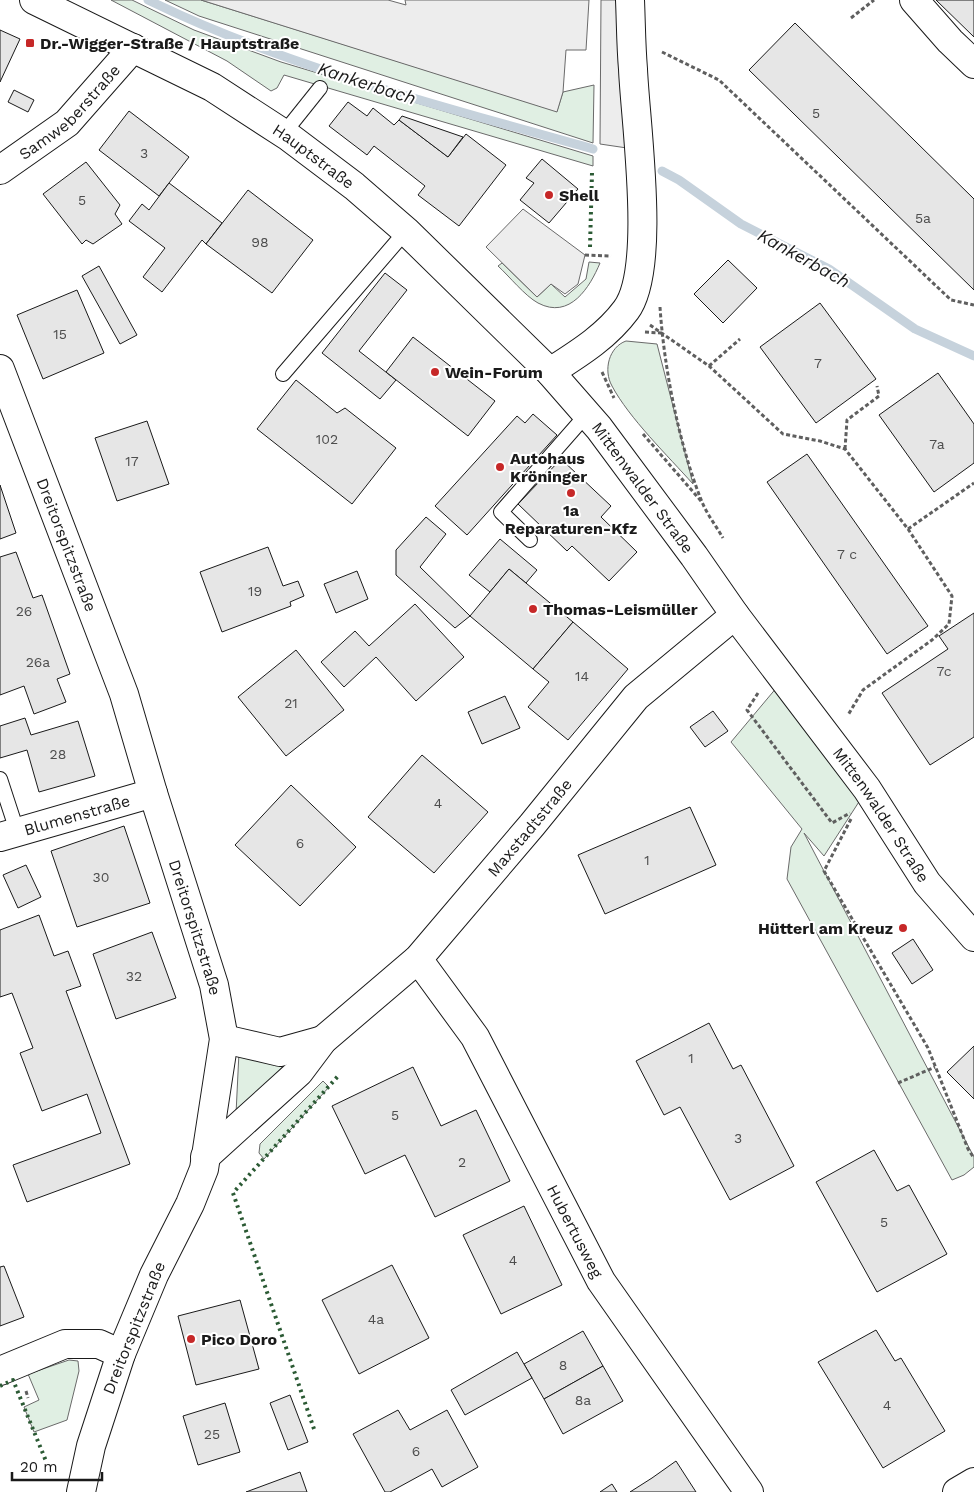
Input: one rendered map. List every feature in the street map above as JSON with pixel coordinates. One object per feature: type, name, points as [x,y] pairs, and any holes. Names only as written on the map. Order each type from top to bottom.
[{"type":"street","name":"Hauptstraße","points":[[34,0],[212,87],[284,133],[354,186],[406,231],[550,372]]},
{"type":"street","points":[[550,372],[594,344],[627,309],[637,286],[642,195],[632,68],[630,0]]},
{"type":"street","points":[[914,0],[950,41],[974,64]]},
{"type":"street","name":"Samweberstraße","points":[[0,170],[67,123],[133,48]]},
{"type":"street","name":"Dreitorspitzstraße","points":[[0,369],[124,694],[153,794],[214,985],[224,1039],[204,1169],[190,1204],[154,1275],[121,1354],[91,1446],[81,1492]]},
{"type":"street","name":"Mittenwalder Straße","points":[[550,372],[587,414],[694,556],[734,615],[832,741],[867,790],[927,883],[974,938]]},
{"type":"street","name":"Maxstadtstraße","points":[[205,1157],[298,1072],[323,1040],[418,959],[532,825],[636,697],[734,615]]},
{"type":"street","name":"Blumenstraße","points":[[8,834],[153,794]]},
{"type":"street","name":"Hubertusweg","points":[[418,959],[475,1037],[600,1281],[749,1492]]},
{"type":"street","name":"Maxstadtstraße","points":[[224,1039],[280,1052],[323,1040]]},
{"type":"street","points":[[0,1371],[64,1344],[99,1344],[121,1354]]},
{"type":"street","points":[[957,1492],[974,1482]]},
{"type":"lane","points":[[284,133],[320,88]]},
{"type":"lane","points":[[282,374],[406,231]]},
{"type":"lane","points":[[530,540],[501,512],[587,414]]},
{"type":"lane","points":[[0,779],[8,834]]},
{"type":"path","points":[[851,18],[874,0]]},
{"type":"path","points":[[660,51],[719,80],[951,300],[974,305]]},
{"type":"path","points":[[585,254],[600,256]]},
{"type":"path","points":[[627,309],[709,366],[782,434],[820,441],[845,449],[908,529],[952,596],[949,624],[932,640],[864,690],[832,741]]},
{"type":"path","points":[[644,332],[662,333]]},
{"type":"path","points":[[662,333],[684,452],[703,504]]},
{"type":"path","points":[[709,366],[740,339]]},
{"type":"path","points":[[603,367],[602,374],[615,400]]},
{"type":"path","points":[[845,449],[848,420],[879,396],[877,386]]},
{"type":"path","points":[[640,431],[703,504],[723,538]]},
{"type":"path","points":[[908,529],[974,483]]},
{"type":"path","points":[[761,689],[747,710],[832,823],[856,810],[824,871],[928,1048],[974,1158]]},
{"type":"path","points":[[898,1083],[935,1068]]},
{"type":"green space","points":[[111,0],[132,0],[194,30],[281,62],[593,156],[593,166],[284,75],[277,88],[271,91],[227,61]]},
{"type":"green space","points":[[165,0],[201,0],[557,111],[563,92],[594,85],[593,143],[199,16]]},
{"type":"green space","points":[[589,262],[600,263],[591,282],[577,298],[569,304],[560,307],[549,307],[533,300],[498,266],[502,263],[537,297],[551,284],[565,297],[586,279]]},
{"type":"green space","points":[[626,341],[657,344],[693,484],[628,411],[609,380],[609,360],[615,348]]},
{"type":"green space","points":[[783,680],[864,794],[824,856],[804,833],[974,1157],[974,1167],[964,1175],[952,1180],[787,879],[791,847],[802,829],[731,742]]},
{"type":"green space","points":[[239,1052],[287,1061],[244,1115],[236,1114]]},
{"type":"green space","points":[[323,1081],[329,1087],[264,1159],[259,1153],[260,1144]]},
{"type":"green space","points":[[69,1360],[78,1361],[79,1371],[67,1420],[34,1432],[24,1407],[39,1400],[28,1374]]},
{"type":"shaded area","points":[[201,0],[388,0],[406,5],[405,0],[589,0],[586,50],[566,50],[563,92],[557,112]]},
{"type":"shaded area","points":[[601,0],[626,0],[627,148],[600,144]]},
{"type":"shaded area","points":[[523,209],[585,255],[578,284],[565,294],[551,284],[537,297],[486,247]]},
{"type":"building","points":[[936,0],[974,0],[974,37]]},
{"type":"building","points":[[795,23],[974,199],[974,290],[749,70]]},
{"type":"building","points":[[0,30],[20,39],[0,82]]},
{"type":"building","points":[[14,90],[34,100],[28,112],[8,102]]},
{"type":"building","points":[[348,102],[367,116],[373,108],[394,125],[399,120],[448,157],[466,134],[506,165],[459,226],[418,195],[425,186],[374,146],[367,155],[329,126]]},
{"type":"building","points":[[129,111],[189,157],[159,196],[99,150]]},
{"type":"building","points":[[402,116],[463,137],[448,157],[399,120]]},
{"type":"building","name":"Shell","points":[[542,159],[578,189],[549,223],[520,200],[534,183],[526,178]]},
{"type":"building","points":[[86,162],[120,205],[115,214],[122,224],[93,244],[86,240],[82,244],[43,194]]},
{"type":"building","points":[[169,183],[222,223],[206,244],[202,240],[162,292],[143,277],[165,248],[129,221],[142,204],[149,210]]},
{"type":"building","points":[[248,190],[313,240],[272,293],[206,244]]},
{"type":"building","points":[[728,260],[757,288],[723,323],[694,294]]},
{"type":"building","points":[[99,266],[137,335],[120,344],[82,276]]},
{"type":"building","points":[[385,273],[407,290],[359,351],[396,380],[380,399],[322,353]]},
{"type":"building","points":[[77,290],[104,353],[43,379],[17,315]]},
{"type":"building","points":[[820,303],[876,379],[816,423],[760,347]]},
{"type":"building","points":[[413,337],[495,401],[468,436],[386,372]]},
{"type":"building","points":[[938,373],[974,424],[974,463],[934,492],[879,415]]},
{"type":"building","points":[[296,380],[337,413],[345,408],[396,448],[352,504],[257,429]]},
{"type":"building","name":"Autohaus Kröninger","points":[[533,414],[557,435],[467,535],[435,506],[517,416],[525,423]]},
{"type":"building","points":[[147,421],[169,484],[117,501],[95,438]]},
{"type":"building","points":[[807,454],[928,626],[887,654],[767,482]]},
{"type":"building","points":[[561,459],[611,506],[601,517],[637,552],[609,581],[572,546],[567,551],[518,504]]},
{"type":"building","points":[[0,485],[16,533],[0,539]]},
{"type":"building","points":[[426,517],[446,534],[420,567],[470,616],[455,628],[396,575],[396,550]]},
{"type":"building","points":[[500,539],[537,570],[526,583],[509,569],[490,592],[469,575]]},
{"type":"building","points":[[268,547],[283,586],[298,581],[304,596],[290,602],[291,606],[222,632],[200,572]]},
{"type":"building","points":[[16,552],[33,598],[42,595],[70,674],[57,679],[66,702],[34,714],[24,686],[0,695],[0,557]]},
{"type":"building","points":[[509,569],[573,622],[533,669],[470,616]]},
{"type":"building","points":[[357,571],[368,599],[336,613],[324,584]]},
{"type":"building","points":[[415,604],[464,657],[416,701],[376,657],[344,687],[321,662],[355,631],[369,646]]},
{"type":"building","points":[[974,613],[974,737],[930,765],[882,693],[948,649],[939,636]]},
{"type":"building","points":[[573,622],[628,669],[568,740],[528,707],[549,682],[533,669]]},
{"type":"building","points":[[296,650],[344,710],[286,756],[238,697]]},
{"type":"building","points":[[505,696],[520,728],[482,744],[468,712]]},
{"type":"building","points":[[713,711],[728,731],[705,747],[690,727]]},
{"type":"building","points":[[25,718],[31,735],[78,721],[95,776],[39,792],[27,750],[0,758],[0,726]]},
{"type":"building","points":[[422,755],[488,812],[434,873],[368,817]]},
{"type":"building","points":[[291,785],[356,847],[300,906],[235,845]]},
{"type":"building","points":[[690,807],[716,865],[605,914],[578,855]]},
{"type":"building","points":[[124,826],[150,903],[77,927],[51,851]]},
{"type":"building","points":[[26,865],[41,897],[18,908],[3,875]]},
{"type":"building","points":[[39,915],[54,956],[68,951],[81,986],[66,991],[130,1164],[27,1202],[13,1165],[101,1133],[87,1094],[42,1111],[20,1053],[33,1048],[12,993],[0,997],[0,930]]},
{"type":"building","points":[[152,932],[176,998],[116,1019],[93,954]]},
{"type":"building","points":[[913,939],[933,970],[912,984],[892,953]]},
{"type":"building","points":[[709,1023],[733,1069],[741,1065],[794,1166],[730,1200],[680,1107],[664,1115],[636,1061]]},
{"type":"building","points":[[974,1046],[974,1099],[947,1072]]},
{"type":"building","points":[[413,1067],[441,1126],[476,1110],[510,1181],[435,1217],[405,1155],[365,1174],[332,1106]]},
{"type":"building","points":[[874,1150],[897,1191],[909,1185],[947,1254],[877,1292],[816,1182]]},
{"type":"building","points":[[524,1206],[562,1285],[501,1314],[463,1235]]},
{"type":"building","points":[[392,1265],[429,1338],[359,1374],[322,1300]]},
{"type":"building","points":[[4,1266],[24,1317],[0,1326],[0,1267]]},
{"type":"building","points":[[240,1300],[259,1369],[196,1385],[178,1316]]},
{"type":"building","points":[[876,1330],[895,1361],[901,1358],[945,1431],[883,1468],[818,1362]]},
{"type":"building","points":[[583,1331],[603,1366],[544,1399],[524,1364]]},
{"type":"building","points":[[517,1352],[532,1378],[465,1415],[451,1390]]},
{"type":"building","points":[[603,1366],[623,1401],[563,1434],[544,1399]]},
{"type":"building","points":[[290,1395],[308,1442],[288,1450],[270,1403]]},
{"type":"building","points":[[225,1403],[240,1452],[198,1465],[183,1416]]},
{"type":"building","points":[[398,1410],[410,1430],[447,1410],[478,1467],[442,1487],[432,1469],[390,1492],[385,1492],[353,1434]]},
{"type":"building","points":[[676,1461],[696,1492],[630,1492],[652,1478]]},
{"type":"building","points":[[300,1472],[307,1492],[246,1492]]},
{"type":"building","points":[[612,1484],[617,1492],[600,1492]]},
{"type":"waterway","name":"Kankerbach","points":[[148,0],[200,24],[310,66],[423,101],[593,149]]},
{"type":"waterway","name":"Kankerbach","points":[[662,171],[679,180],[741,224],[829,269],[915,329],[974,356]]},
{"type":"hedge","points":[[590,247],[592,173]]},
{"type":"hedge","points":[[314,1429],[233,1193],[339,1075]]},
{"type":"hedge","points":[[0,1386],[13,1380],[50,1471]]},
{"type":"place","name":"Dr.-Wigger-Straße / Hauptstraße","points":[[30,43]]},
{"type":"place","name":"Shell","points":[[549,195]]},
{"type":"place","name":"Wein-Forum","points":[[435,372]]},
{"type":"place","name":"Autohaus Kröninger","points":[[500,467]]},
{"type":"place","name":"1a Reparaturen-Kfz","points":[[571,493]]},
{"type":"place","name":"Thomas-Leismüller","points":[[533,609]]},
{"type":"place","name":"Hütterl am Kreuz","points":[[903,928]]},
{"type":"place","name":"Pico Doro","points":[[191,1339]]}]
